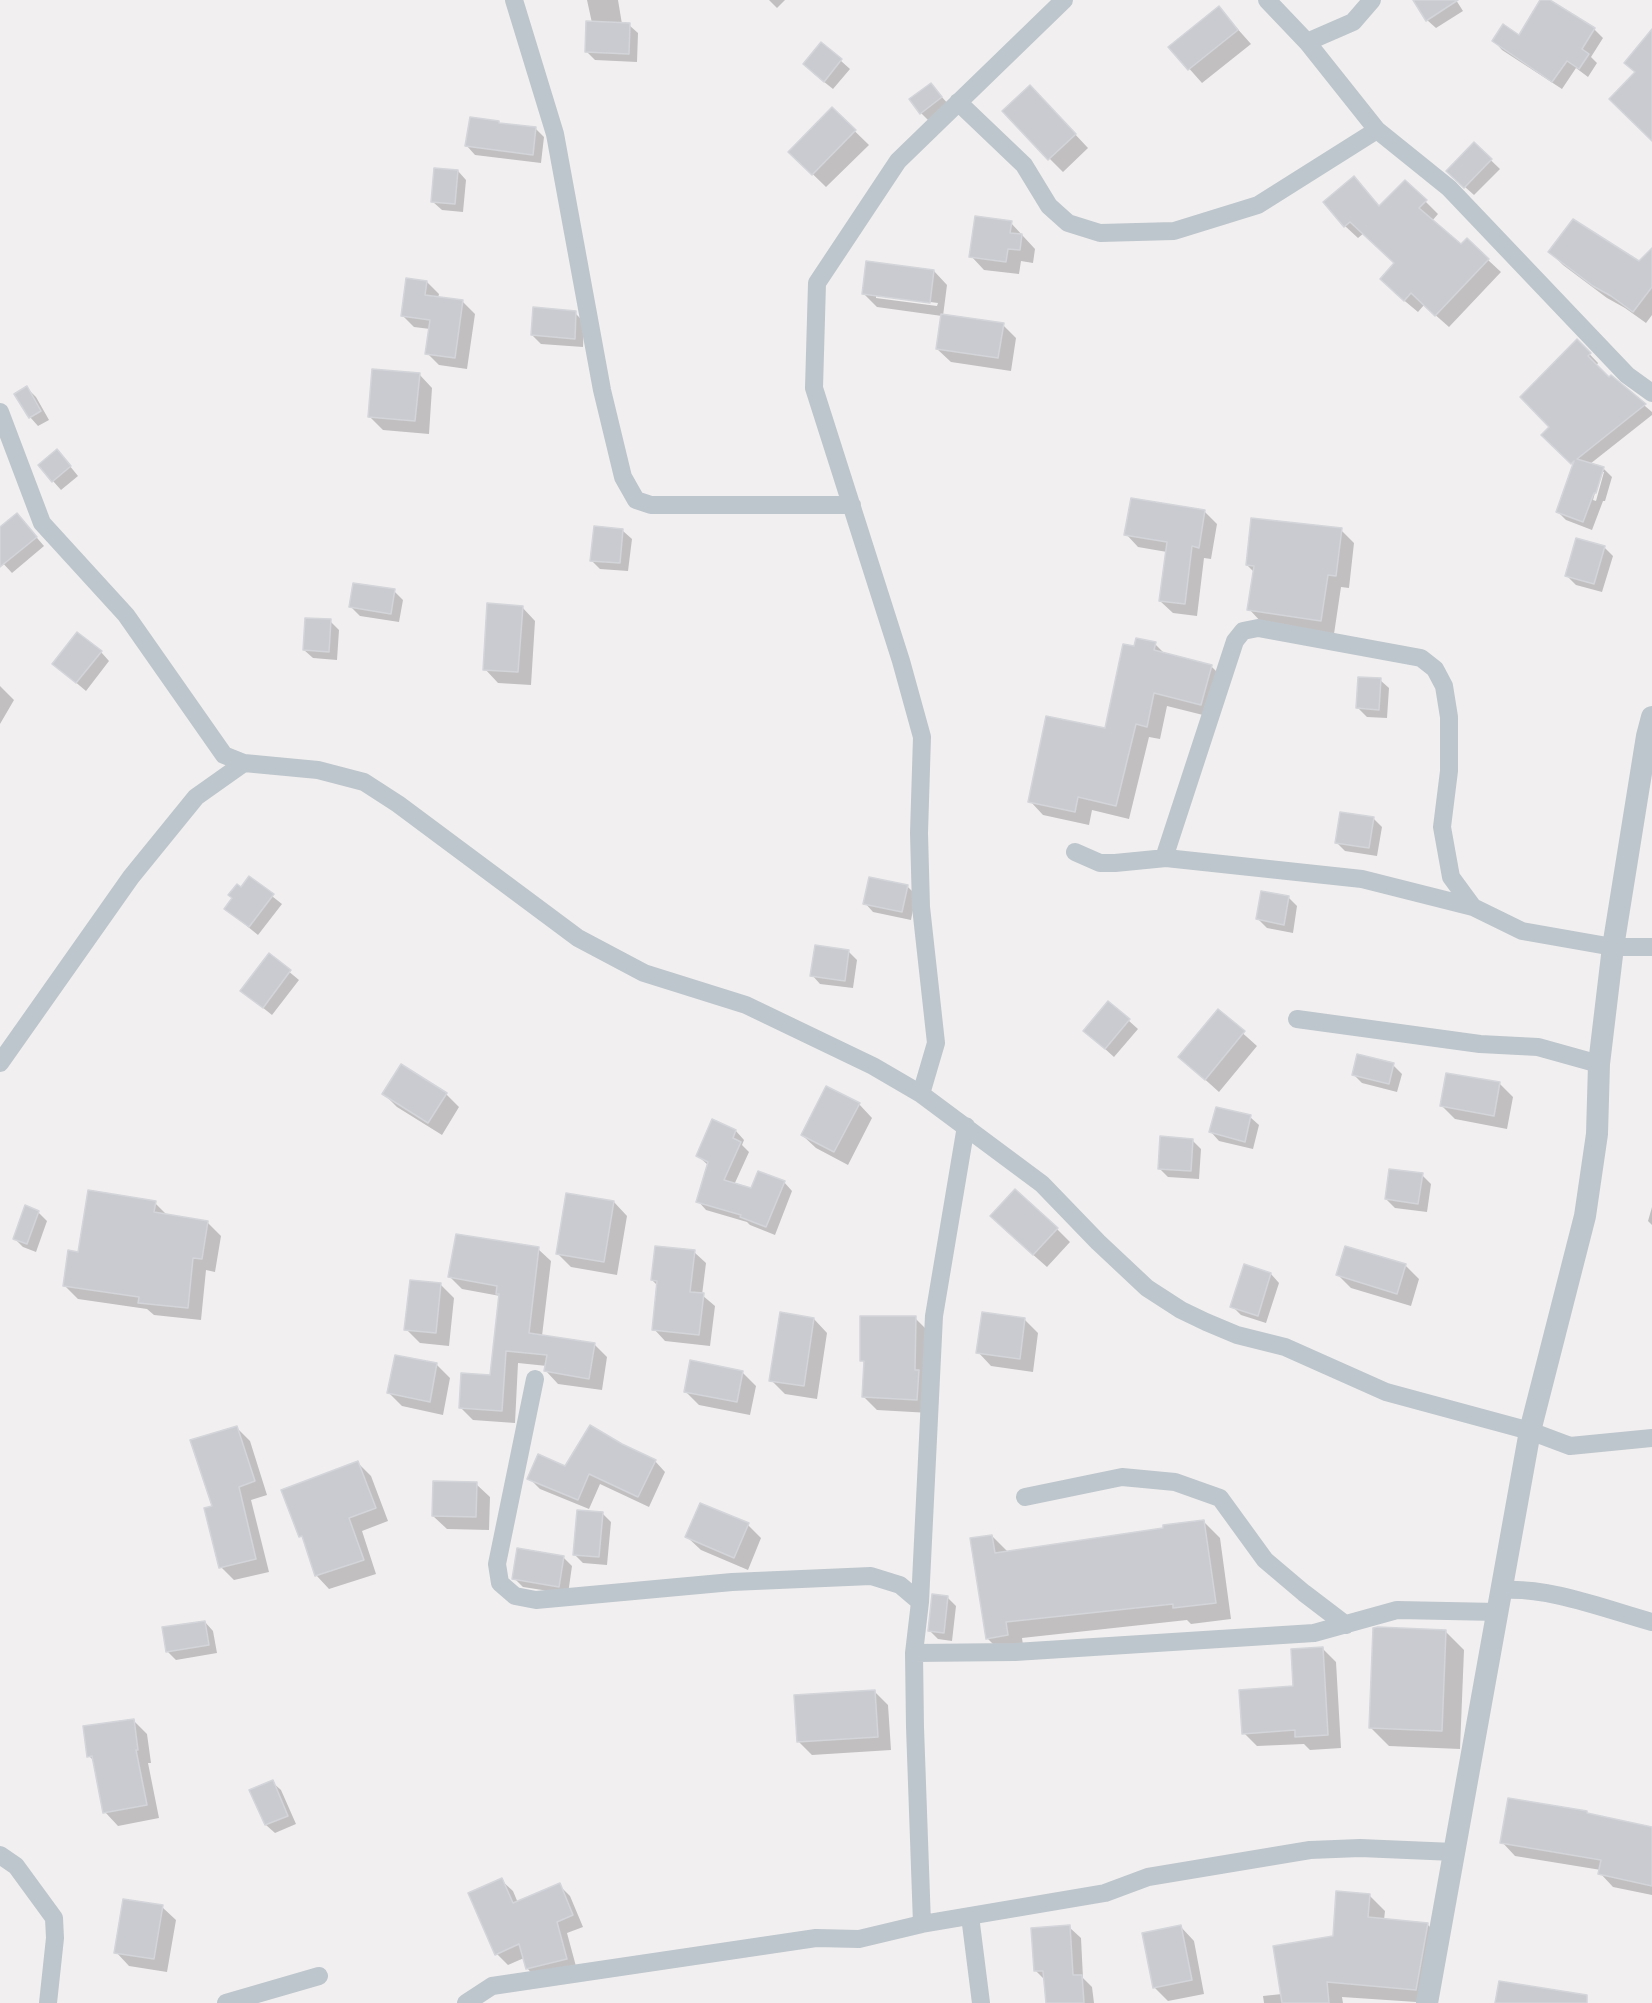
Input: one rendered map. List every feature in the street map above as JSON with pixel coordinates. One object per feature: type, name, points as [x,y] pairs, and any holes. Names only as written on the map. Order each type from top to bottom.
[{"type":"street","points":[[514,0],[555,134],[602,390],[623,477],[636,500],[651,505],[852,505]]},
{"type":"street","points":[[921,1094],[936,1043],[921,907],[922,737],[901,661],[814,387],[817,283],[898,161],[1064,0]]},
{"type":"street","points":[[1267,0],[1308,42],[1377,130],[1449,188],[1628,375],[1652,393]]},
{"type":"street","points":[[1308,42],[1353,22],[1372,0]]},
{"type":"street","points":[[958,102],[1024,165],[1049,206],[1062,218],[1068,223],[1100,233],[1174,231],[1258,205],[1377,130]]},
{"type":"street","points":[[0,412],[42,523],[126,615],[224,755],[244,763],[318,770],[364,782],[398,804],[578,938],[644,973],[746,1005],[873,1066],[921,1094],[1042,1184],[1147,1288],[1181,1310],[1238,1335],[1286,1347],[1386,1392],[1530,1431],[1570,1446],[1652,1438]]},
{"type":"street","points":[[1164,858],[1235,641],[1243,631],[1258,628],[1421,658],[1435,669],[1444,686],[1449,717],[1449,771],[1442,827],[1451,877],[1473,907]]},
{"type":"street","points":[[1427,2003],[1530,1431],[1585,1216],[1597,1134],[1599,1064],[1613,947],[1652,717]]},
{"type":"street","points":[[0,1063],[131,877],[174,824],[196,797],[244,763]]},
{"type":"street","points":[[1075,852],[1100,863],[1115,864],[1164,858],[1362,879],[1473,907],[1522,931],[1613,947],[1652,947]]},
{"type":"street","points":[[1297,1019],[1480,1044],[1538,1047],[1599,1064]]},
{"type":"street","points":[[922,1924],[914,1653],[920,1602],[934,1316],[966,1126]]},
{"type":"street","points":[[535,1380],[497,1564],[500,1583],[515,1596],[536,1600],[732,1582],[871,1576],[900,1585],[920,1602]]},
{"type":"street","points":[[1025,1497],[1122,1477],[1175,1482],[1220,1498],[1265,1560],[1346,1625]]},
{"type":"street","points":[[1502,1590],[1517,1589],[1539,1592],[1652,1622]]},
{"type":"street","points":[[914,1653],[1015,1652],[1314,1633],[1397,1610],[1498,1612]]},
{"type":"street","points":[[466,2003],[492,1986],[816,1938],[860,1939],[922,1924],[1105,1893],[1148,1877],[1310,1850],[1360,1848],[1454,1852]]},
{"type":"street","points":[[0,1856],[16,1866],[54,1918],[55,1938],[48,2003]]},
{"type":"street","points":[[970,1916],[981,2003]]},
{"type":"street","points":[[226,2003],[319,1976]]},
{"type":"building","points":[[1413,0],[1458,0],[1426,21]]},
{"type":"building","points":[[1540,0],[1550,0],[1595,28],[1582,49],[1589,54],[1579,69],[1567,61],[1552,82],[1492,41],[1503,24],[1519,35]]},
{"type":"building","points":[[1219,6],[1238,30],[1188,70],[1168,47]]},
{"type":"building","points":[[586,21],[630,23],[629,54],[585,52]]},
{"type":"building","points":[[1652,29],[1652,141],[1609,99],[1635,72],[1624,63]]},
{"type":"building","points":[[821,42],[842,59],[824,82],[803,64]]},
{"type":"building","points":[[931,83],[942,97],[920,114],[909,99]]},
{"type":"building","points":[[1030,85],[1076,134],[1048,160],[1002,111]]},
{"type":"building","points":[[832,107],[856,130],[812,175],[788,152]]},
{"type":"building","points":[[470,117],[536,127],[533,155],[465,146]]},
{"type":"building","points":[[1474,142],[1492,159],[1464,188],[1446,171]]},
{"type":"building","points":[[434,168],[458,170],[455,204],[431,202]]},
{"type":"building","points":[[1354,176],[1379,206],[1405,180],[1427,200],[1419,208],[1461,244],[1467,238],[1489,259],[1435,316],[1411,293],[1404,301],[1380,279],[1394,263],[1350,222],[1344,227],[1323,202]]},
{"type":"building","points":[[975,216],[1012,221],[1010,233],[1022,234],[1020,250],[1008,249],[1006,262],[969,257]]},
{"type":"building","points":[[1573,219],[1639,261],[1652,248],[1652,287],[1633,312],[1593,286],[1548,252]]},
{"type":"building","points":[[866,261],[934,270],[930,303],[862,294]]},
{"type":"building","points":[[406,278],[427,281],[425,295],[463,300],[455,358],[425,354],[430,320],[401,316]]},
{"type":"building","points":[[533,307],[576,311],[575,339],[531,335]]},
{"type":"building","points":[[941,314],[1004,323],[998,358],[936,349]]},
{"type":"building","points":[[1577,339],[1591,353],[1588,356],[1609,377],[1611,375],[1646,404],[1577,459],[1604,467],[1596,493],[1594,493],[1583,522],[1556,512],[1574,461],[1571,464],[1541,435],[1549,427],[1520,397]]},
{"type":"building","points":[[372,369],[420,373],[415,421],[368,417]]},
{"type":"building","points":[[27,386],[41,411],[29,418],[14,394]]},
{"type":"building","points":[[57,449],[71,466],[52,482],[38,465]]},
{"type":"building","points":[[1131,498],[1205,510],[1199,548],[1192,546],[1185,604],[1159,601],[1167,542],[1124,535]]},
{"type":"building","points":[[17,513],[37,537],[0,567],[0,527]]},
{"type":"building","points":[[1251,518],[1342,528],[1336,576],[1328,575],[1321,621],[1247,610],[1254,566],[1246,565]]},
{"type":"building","points":[[594,526],[623,529],[620,563],[590,561]]},
{"type":"building","points":[[1576,538],[1605,546],[1594,584],[1565,576]]},
{"type":"building","points":[[353,583],[395,589],[391,614],[349,607]]},
{"type":"building","points":[[487,603],[523,606],[518,672],[483,670]]},
{"type":"building","points":[[305,618],[331,619],[329,652],[303,650]]},
{"type":"building","points":[[77,632],[102,651],[76,683],[52,664]]},
{"type":"building","points":[[1136,638],[1156,642],[1154,650],[1212,665],[1201,705],[1154,693],[1147,727],[1136,724],[1116,806],[1078,797],[1075,812],[1028,802],[1046,716],[1105,728],[1123,644],[1134,646]]},
{"type":"building","points":[[1358,677],[1381,678],[1379,710],[1356,708]]},
{"type":"building","points":[[1340,812],[1374,817],[1369,848],[1335,843]]},
{"type":"building","points":[[249,876],[274,894],[249,927],[224,909],[232,898],[228,895],[237,884],[241,887]]},
{"type":"building","points":[[869,877],[908,885],[902,912],[863,904]]},
{"type":"building","points":[[1261,891],[1289,896],[1284,925],[1256,919]]},
{"type":"building","points":[[815,945],[849,950],[845,981],[810,976]]},
{"type":"building","points":[[269,953],[291,970],[263,1008],[240,991]]},
{"type":"building","points":[[1108,1001],[1130,1019],[1105,1049],[1083,1031]]},
{"type":"building","points":[[1218,1009],[1245,1031],[1205,1080],[1178,1057]]},
{"type":"building","points":[[1357,1054],[1394,1063],[1389,1084],[1352,1075]]},
{"type":"building","points":[[401,1064],[447,1093],[428,1123],[382,1094]]},
{"type":"building","points":[[1446,1073],[1500,1082],[1494,1116],[1440,1106]]},
{"type":"building","points":[[826,1086],[860,1103],[834,1152],[801,1135]]},
{"type":"building","points":[[1216,1107],[1251,1115],[1245,1142],[1209,1132]]},
{"type":"building","points":[[712,1119],[736,1130],[733,1138],[741,1142],[724,1180],[751,1188],[758,1171],[785,1181],[766,1227],[740,1217],[741,1215],[696,1202],[708,1162],[696,1156]]},
{"type":"building","points":[[1160,1136],[1193,1139],[1191,1171],[1158,1169]]},
{"type":"building","points":[[1389,1169],[1423,1173],[1418,1204],[1385,1199]]},
{"type":"building","points":[[1015,1189],[1058,1228],[1033,1255],[990,1216]]},
{"type":"building","points":[[88,1190],[156,1201],[154,1212],[208,1221],[202,1259],[193,1258],[188,1308],[138,1303],[139,1297],[63,1286],[68,1250],[78,1252]]},
{"type":"building","points":[[566,1193],[614,1201],[604,1262],[556,1254]]},
{"type":"building","points":[[25,1205],[39,1211],[27,1244],[13,1239]]},
{"type":"building","points":[[456,1234],[539,1247],[529,1333],[595,1343],[589,1379],[544,1371],[547,1355],[506,1351],[502,1411],[459,1408],[461,1373],[490,1375],[499,1294],[496,1294],[497,1286],[448,1277]]},
{"type":"building","points":[[655,1246],[695,1250],[690,1292],[704,1293],[699,1335],[652,1330],[657,1281],[651,1280]]},
{"type":"building","points":[[1345,1246],[1406,1264],[1397,1294],[1336,1275]]},
{"type":"building","points":[[1244,1264],[1271,1273],[1258,1316],[1230,1307]]},
{"type":"building","points":[[410,1280],[441,1283],[436,1333],[404,1330]]},
{"type":"building","points":[[780,1312],[814,1318],[804,1386],[769,1381]]},
{"type":"building","points":[[982,1312],[1025,1318],[1020,1359],[976,1353]]},
{"type":"building","points":[[860,1316],[916,1316],[915,1370],[919,1370],[917,1400],[862,1397],[864,1361],[860,1361]]},
{"type":"building","points":[[395,1355],[437,1363],[430,1402],[387,1393]]},
{"type":"building","points":[[690,1360],[743,1371],[737,1402],[684,1392]]},
{"type":"building","points":[[590,1425],[656,1460],[638,1497],[589,1474],[578,1500],[527,1479],[538,1454],[565,1466]]},
{"type":"building","points":[[237,1426],[255,1481],[239,1487],[256,1559],[219,1568],[204,1508],[212,1506],[190,1440]]},
{"type":"building","points":[[358,1461],[376,1508],[349,1518],[364,1560],[315,1576],[302,1536],[299,1537],[281,1490]]},
{"type":"building","points":[[433,1481],[477,1482],[476,1517],[432,1516]]},
{"type":"building","points":[[700,1503],[749,1523],[734,1558],[685,1537]]},
{"type":"building","points":[[577,1510],[603,1512],[599,1557],[573,1555]]},
{"type":"building","points":[[1204,1520],[1216,1603],[1173,1608],[1173,1604],[1006,1622],[1008,1635],[986,1639],[970,1538],[992,1535],[995,1553]]},
{"type":"building","points":[[517,1548],[564,1556],[559,1587],[512,1579]]},
{"type":"building","points":[[932,1594],[948,1596],[944,1633],[928,1631]]},
{"type":"building","points":[[205,1621],[209,1645],[166,1652],[162,1627]]},
{"type":"building","points":[[1373,1628],[1446,1630],[1442,1731],[1369,1728]]},
{"type":"building","points":[[1323,1647],[1328,1735],[1295,1737],[1295,1730],[1242,1734],[1239,1690],[1293,1686],[1291,1649]]},
{"type":"building","points":[[875,1690],[878,1737],[797,1742],[794,1695]]},
{"type":"building","points":[[134,1719],[138,1750],[136,1750],[147,1805],[103,1813],[92,1756],[87,1757],[83,1726]]},
{"type":"building","points":[[273,1780],[288,1816],[265,1825],[249,1790]]},
{"type":"building","points":[[1508,1798],[1587,1811],[1587,1813],[1652,1827],[1652,1886],[1598,1874],[1601,1860],[1500,1843]]},
{"type":"building","points":[[502,1878],[513,1903],[560,1883],[573,1915],[557,1922],[567,1959],[526,1969],[519,1944],[495,1955],[468,1893]]},
{"type":"building","points":[[1336,1891],[1370,1894],[1368,1917],[1428,1923],[1416,1990],[1327,1982],[1329,2003],[1282,2003],[1273,1946],[1333,1936]]},
{"type":"building","points":[[123,1899],[163,1905],[154,1959],[114,1953]]},
{"type":"building","points":[[1070,1925],[1073,1975],[1082,1975],[1084,2003],[1046,2003],[1043,1971],[1034,1971],[1031,1928]]},
{"type":"building","points":[[1181,1925],[1192,1980],[1153,1988],[1142,1933]]},
{"type":"building","points":[[1499,1981],[1587,1995],[1587,2003],[1495,2003]]}]
